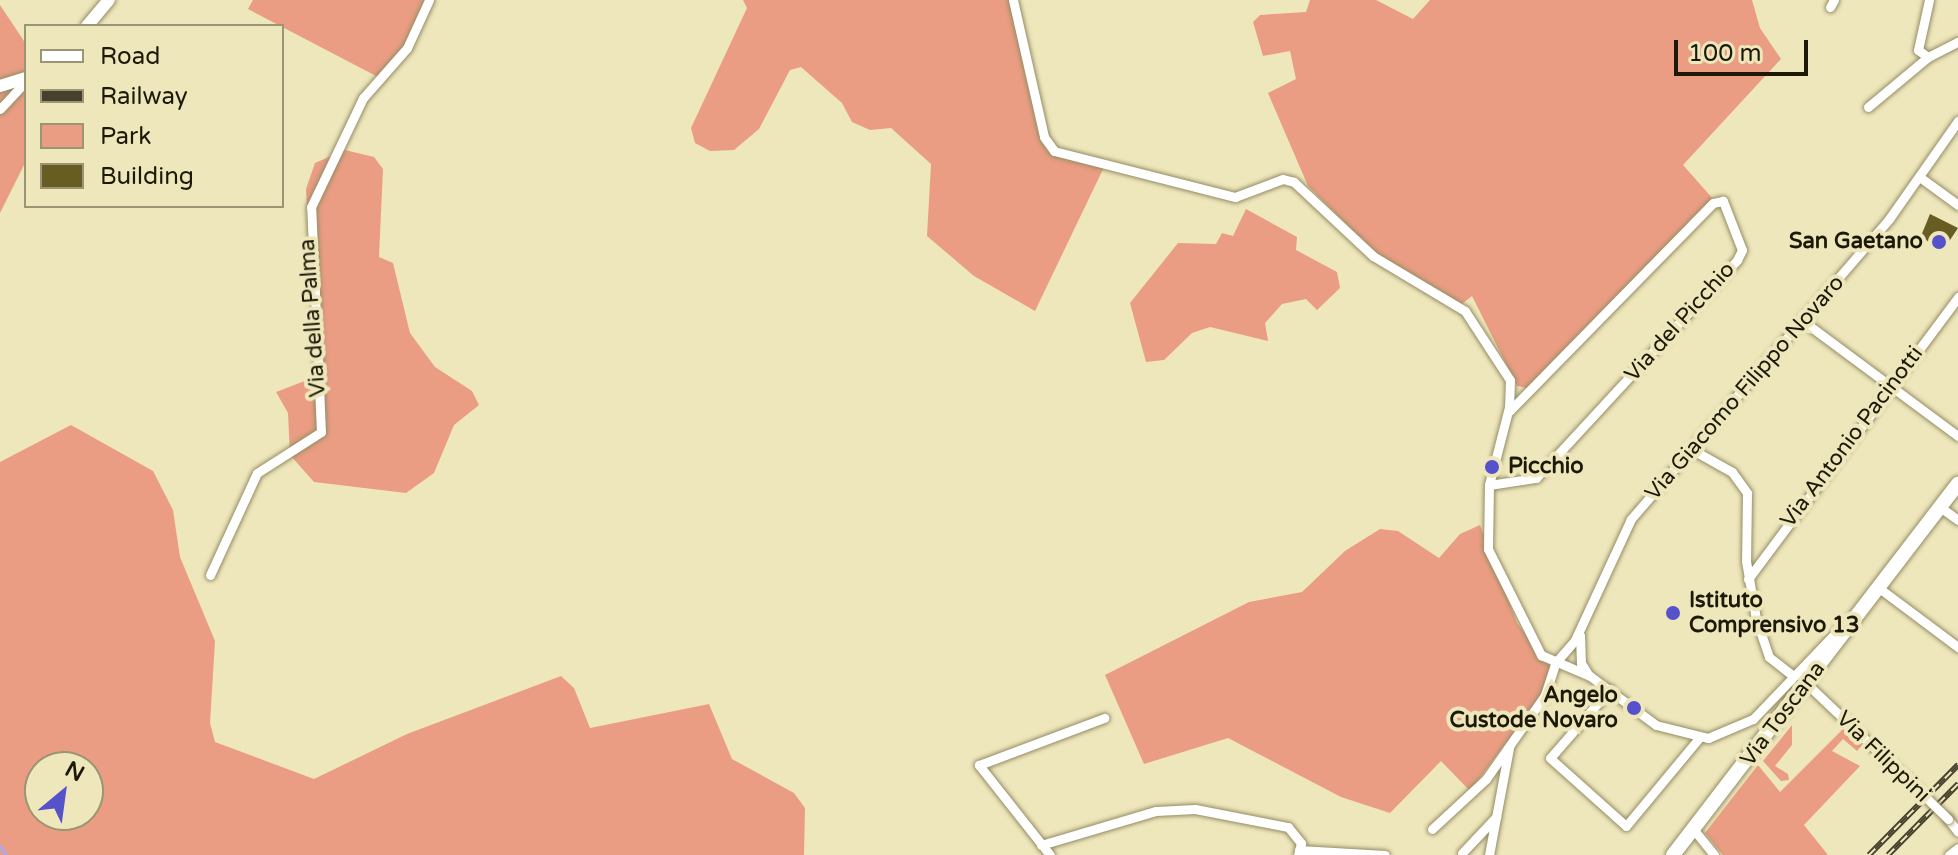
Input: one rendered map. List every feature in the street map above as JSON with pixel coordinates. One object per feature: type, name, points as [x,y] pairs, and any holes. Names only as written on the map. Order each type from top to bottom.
[{"type":"main road","name":"Via Toscana","points":[[1673,855],[1806,683],[1819,656],[1865,606],[1958,484]]},
{"type":"street","points":[[89,24],[109,0]]},
{"type":"street","name":"Via della Palma","points":[[210,575],[257,473],[321,432],[311,207],[363,98],[407,48],[429,0]]},
{"type":"street","points":[[1013,0],[1044,137],[1054,151],[1235,197],[1283,179],[1294,182],[1373,256],[1465,311],[1507,370],[1508,412],[1489,485],[1491,561],[1532,645],[1556,662],[1590,676],[1656,725],[1700,737],[1742,728],[1792,675],[1819,656]]},
{"type":"street","points":[[1928,57],[1916,42],[1929,0]]},
{"type":"street","points":[[1868,107],[1928,57],[1958,42]]},
{"type":"street","points":[[0,86],[24,80]]},
{"type":"street","points":[[0,109],[24,81]]},
{"type":"street","name":"Via Giacomo Filippo Novaro","points":[[1432,829],[1486,779],[1545,695],[1556,662],[1581,628],[1621,533],[1921,178],[1958,121]]},
{"type":"street","points":[[1921,178],[1958,205]]},
{"type":"street","name":"Via del Picchio","points":[[1489,485],[1536,478],[1737,260],[1742,250],[1723,201],[1713,203],[1508,412]]},
{"type":"street","name":"Via Antonio Pacinotti","points":[[1748,579],[1958,297]]},
{"type":"street","points":[[1803,321],[1958,436]]},
{"type":"street","points":[[1691,449],[1732,472],[1747,493],[1748,579],[1763,644],[1775,665],[1792,675]]},
{"type":"street","points":[[1940,507],[1958,520]]},
{"type":"street","points":[[1879,588],[1958,647]]},
{"type":"street","name":"Via Giacomo Filippo Novaro","points":[[1581,628],[1578,653],[1590,676]]},
{"type":"street","name":"Via Filippini","points":[[1806,683],[1958,832]]},
{"type":"street","points":[[1610,689],[1550,758],[1626,826],[1700,737]]},
{"type":"street","points":[[1050,855],[979,765],[1104,718]]},
{"type":"street","points":[[1488,854],[1499,815],[1509,748]]},
{"type":"street","points":[[1041,845],[1178,808],[1288,827],[1299,853],[1385,855]]},
{"type":"street","points":[[1462,853],[1499,815]]},
{"type":"street","points":[[1694,830],[1714,855]]},
{"type":"street","points":[[1949,855],[1958,848]]},
{"type":"green space","points":[[253,0],[428,0],[408,41],[378,77],[284,28],[284,24],[277,24],[248,9]]},
{"type":"green space","points":[[743,0],[1013,0],[1052,145],[1061,155],[1106,163],[1035,311],[974,276],[927,236],[931,164],[891,128],[870,130],[852,122],[842,103],[801,67],[790,70],[759,129],[734,150],[710,151],[695,143],[691,128],[747,8]]},
{"type":"green space","points":[[1310,0],[1376,0],[1413,19],[1430,0],[1752,0],[1760,28],[1781,59],[1683,165],[1714,200],[1532,389],[1517,386],[1472,296],[1462,304],[1379,257],[1308,186],[1268,93],[1296,79],[1290,51],[1263,56],[1253,22],[1260,15],[1306,12]]},
{"type":"green space","points":[[0,5],[24,41],[24,165],[0,213]]},
{"type":"green space","points":[[345,150],[374,157],[383,169],[379,257],[393,263],[410,333],[435,367],[472,391],[479,405],[454,425],[434,473],[406,493],[314,482],[290,455],[288,413],[276,392],[315,377],[306,189],[315,163]]},
{"type":"green space","points":[[1246,209],[1297,237],[1296,250],[1337,272],[1340,288],[1317,310],[1306,299],[1282,304],[1265,323],[1268,341],[1210,327],[1192,333],[1164,360],[1146,362],[1130,303],[1178,243],[1216,244],[1222,233],[1233,236]]},
{"type":"green space","points":[[71,425],[153,471],[173,510],[180,557],[215,641],[210,723],[215,742],[314,779],[407,734],[561,676],[574,688],[590,728],[709,704],[732,759],[794,793],[805,808],[804,855],[0,855],[0,462]]},
{"type":"green space","points":[[1480,525],[1517,623],[1557,675],[1470,791],[1441,761],[1390,813],[1341,797],[1228,738],[1144,764],[1105,675],[1249,602],[1302,592],[1345,551],[1380,529],[1398,531],[1439,558],[1460,534]]},
{"type":"green space","points":[[1792,725],[1792,745],[1775,766],[1788,774],[1789,780],[1781,781],[1763,761]]},
{"type":"green space","points":[[1844,728],[1862,745],[1857,751],[1843,739],[1832,751],[1860,766],[1804,825],[1828,855],[1723,855],[1705,833],[1758,765],[1780,792]]},
{"type":"building","name":"San Gaetano","points":[[1930,214],[1958,228],[1942,252],[1921,236]]},
{"type":"waterway","points":[[0,846],[6,855]]},
{"type":"railway","points":[[1869,855],[1958,765]]},
{"type":"railway","points":[[1888,855],[1958,784]]},
{"type":"place","name":"San Gaetano","points":[[1939,242]]},
{"type":"place","name":"Picchio","points":[[1492,467]]},
{"type":"place","name":"Istituto Comprensivo 13","points":[[1673,613]]},
{"type":"place","name":"Angelo Custode Novaro","points":[[1634,708]]}]
